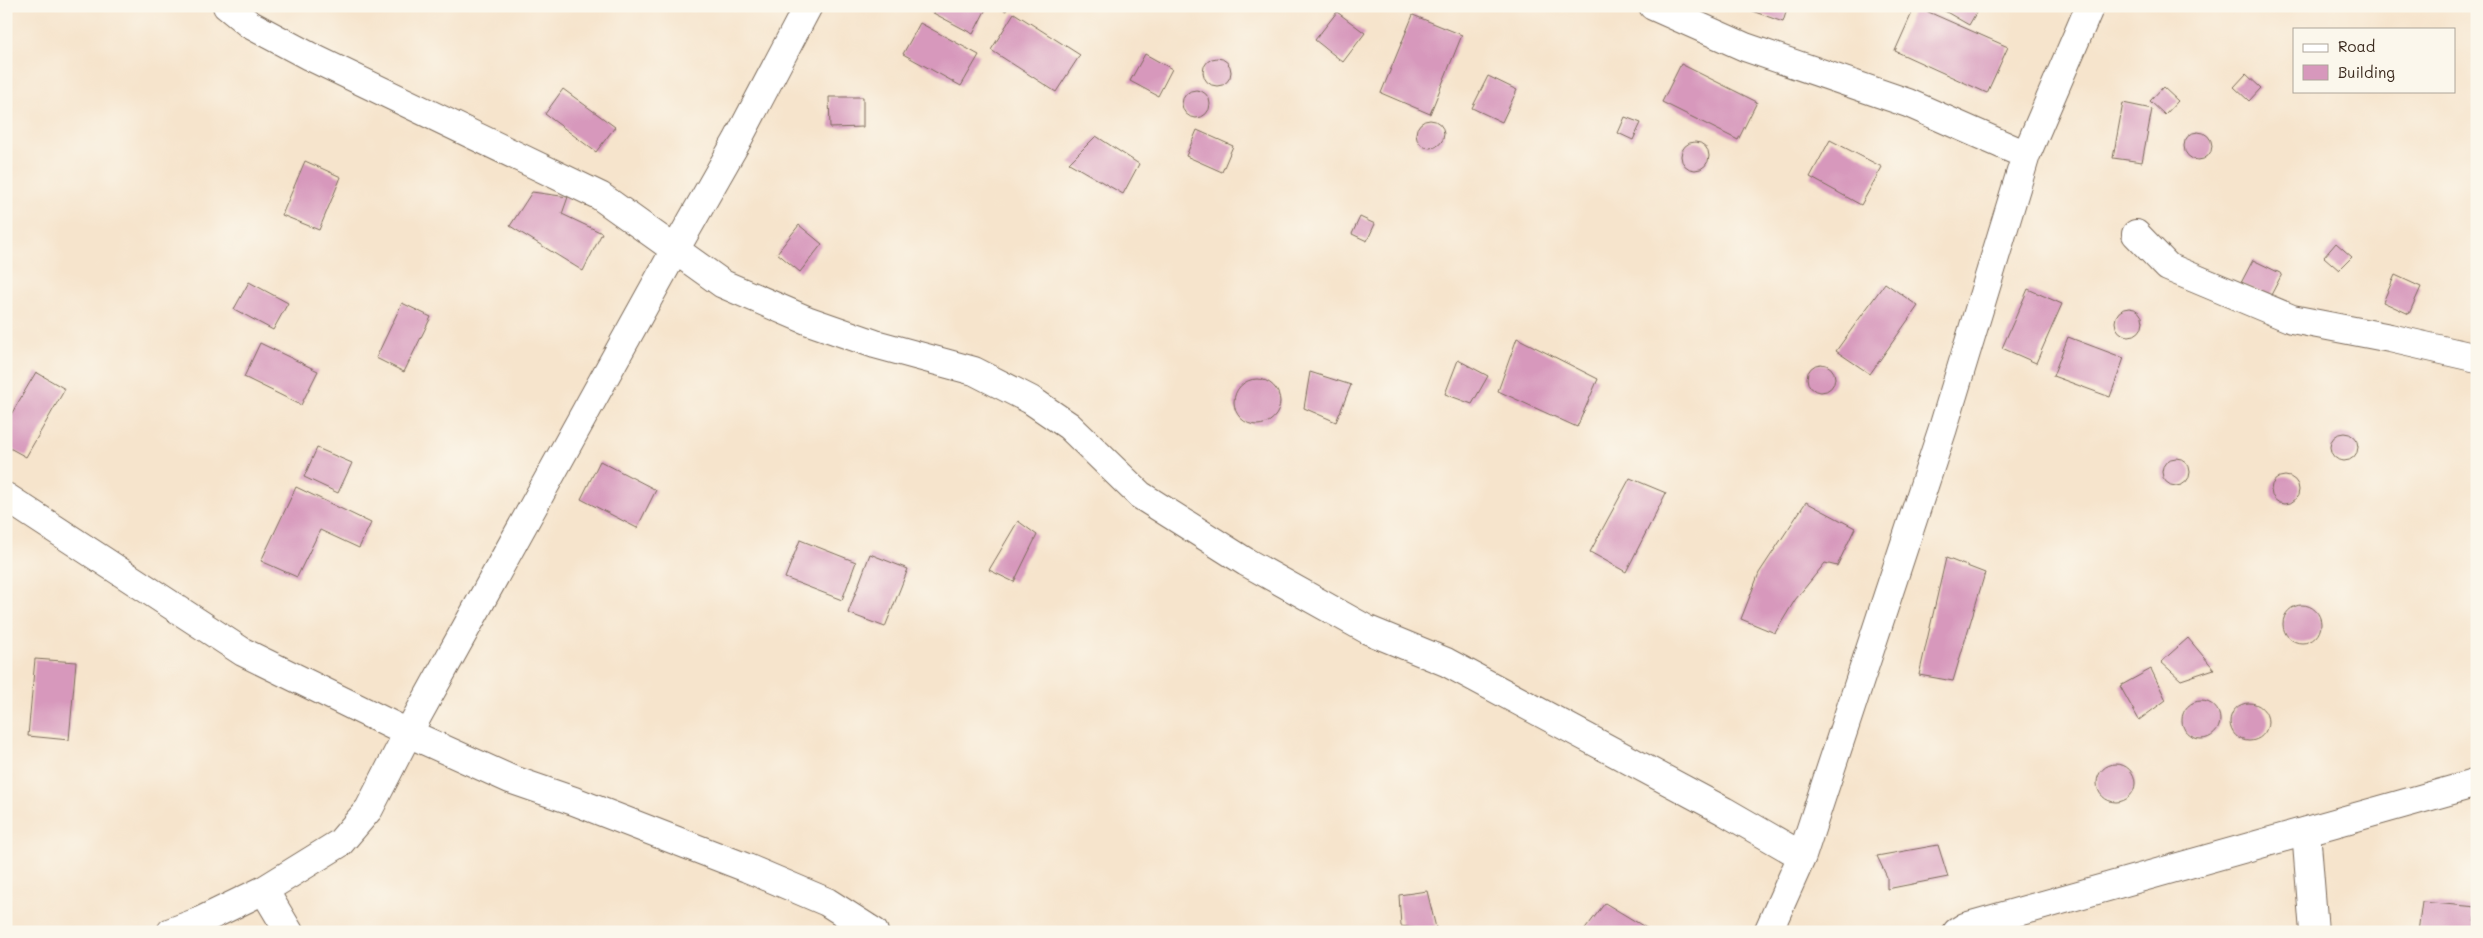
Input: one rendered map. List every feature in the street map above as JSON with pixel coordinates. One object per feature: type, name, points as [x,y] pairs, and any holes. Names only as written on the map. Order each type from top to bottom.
[{"type":"street","points":[[227,6],[249,24],[309,56],[600,196],[723,284],[800,318],[875,344],[974,371],[1031,400],[1068,426],[1140,495],[1246,562],[1368,630],[1446,662],[1724,811],[1802,856]]},
{"type":"street","points":[[171,932],[198,922],[264,890],[340,843],[369,809],[408,733],[674,250],[737,141],[808,6]]},
{"type":"street","points":[[1653,6],[1744,47],[1908,103],[2026,155]]},
{"type":"street","points":[[1768,932],[1802,856],[1942,428],[2026,155],[2090,6]]},
{"type":"street","points":[[2136,234],[2168,267],[2292,319],[2390,338],[2477,358]]},
{"type":"street","points":[[6,498],[243,652],[408,733],[510,779],[574,801],[748,868],[827,902],[865,929]]},
{"type":"street","points":[[1956,932],[1965,927],[2477,783]]},
{"type":"street","points":[[2306,831],[2314,932]]},
{"type":"street","points":[[264,890],[289,932]]},
{"type":"building","points":[[920,6],[981,6],[986,9],[973,34]]},
{"type":"building","points":[[997,6],[1008,6],[1006,11]]},
{"type":"building","points":[[1738,6],[1788,6],[1783,22]]},
{"type":"building","points":[[1915,6],[2008,47],[1987,93],[1895,51]]},
{"type":"building","points":[[1936,6],[1980,6],[1969,25]]},
{"type":"building","points":[[1337,12],[1365,33],[1343,62],[1315,40]]},
{"type":"building","points":[[1014,13],[1080,55],[1056,92],[991,50]]},
{"type":"building","points":[[1413,15],[1462,35],[1430,114],[1381,93]]},
{"type":"building","points":[[920,23],[979,55],[961,86],[903,54]]},
{"type":"building","points":[[1145,54],[1172,69],[1158,96],[1130,81]]},
{"type":"building","points":[[1217,58],[1227,62],[1231,72],[1227,82],[1217,86],[1207,82],[1203,72],[1207,62]]},
{"type":"building","points":[[1681,64],[1757,102],[1738,140],[1662,102]]},
{"type":"building","points":[[2246,74],[2261,88],[2249,101],[2234,87]]},
{"type":"building","points":[[1488,76],[1517,90],[1502,122],[1472,108]]},
{"type":"building","points":[[2163,87],[2178,101],[2165,115],[2150,101]]},
{"type":"building","points":[[563,89],[615,127],[596,152],[545,114]]},
{"type":"building","points":[[1196,90],[1206,94],[1210,104],[1206,114],[1196,118],[1186,114],[1182,104],[1186,94]]},
{"type":"building","points":[[829,97],[863,97],[863,127],[830,128]]},
{"type":"building","points":[[2123,103],[2152,109],[2142,162],[2113,158]]},
{"type":"building","points":[[1625,117],[1641,123],[1633,140],[1618,133]]},
{"type":"building","points":[[1430,120],[1440,124],[1444,134],[1440,144],[1430,148],[1420,144],[1416,134],[1420,124]]},
{"type":"building","points":[[1197,130],[1233,146],[1222,172],[1186,156]]},
{"type":"building","points":[[2198,132],[2208,136],[2212,146],[2208,156],[2198,160],[2188,156],[2184,146],[2188,136]]},
{"type":"building","points":[[1096,136],[1139,164],[1123,194],[1069,163]]},
{"type":"building","points":[[1830,140],[1882,167],[1861,205],[1810,177]]},
{"type":"building","points":[[1695,142],[1705,146],[1709,156],[1705,166],[1695,170],[1685,166],[1681,156],[1685,146]]},
{"type":"building","points":[[305,161],[341,177],[319,230],[282,215]]},
{"type":"building","points":[[532,192],[568,197],[562,214],[602,233],[583,271],[510,226]]},
{"type":"building","points":[[1360,217],[1375,224],[1367,241],[1352,234]]},
{"type":"building","points":[[799,225],[822,244],[800,272],[777,253]]},
{"type":"building","points":[[2336,243],[2352,257],[2339,270],[2324,257]]},
{"type":"building","points":[[2253,260],[2282,274],[2270,297],[2241,283]]},
{"type":"building","points":[[2395,275],[2421,287],[2409,314],[2383,302]]},
{"type":"building","points":[[249,282],[288,303],[273,330],[234,309]]},
{"type":"building","points":[[1885,283],[1918,306],[1870,374],[1836,351]]},
{"type":"building","points":[[2028,289],[2062,304],[2036,363],[2002,348]]},
{"type":"building","points":[[402,303],[431,317],[404,372],[376,358]]},
{"type":"building","points":[[2129,308],[2139,312],[2143,322],[2139,332],[2129,336],[2119,332],[2115,322],[2119,312]]},
{"type":"building","points":[[2068,337],[2124,358],[2110,397],[2053,376]]},
{"type":"building","points":[[1517,338],[1598,379],[1577,427],[1498,391]]},
{"type":"building","points":[[260,343],[318,371],[301,405],[244,377]]},
{"type":"building","points":[[1458,360],[1488,376],[1472,404],[1445,394]]},
{"type":"building","points":[[1821,364],[1831,368],[1835,378],[1831,388],[1821,392],[1811,388],[1807,378],[1811,368]]},
{"type":"building","points":[[36,372],[65,389],[26,457],[6,446],[6,423]]},
{"type":"building","points":[[1310,372],[1351,385],[1336,422],[1304,408]]},
{"type":"building","points":[[1257,379],[1270,383],[1276,389],[1280,402],[1276,415],[1270,421],[1257,425],[1244,421],[1238,415],[1234,402],[1238,389],[1244,383]]},
{"type":"building","points":[[2344,433],[2354,437],[2358,447],[2354,457],[2344,461],[2334,457],[2330,447],[2334,437]]},
{"type":"building","points":[[317,448],[352,463],[338,493],[304,477]]},
{"type":"building","points":[[2176,458],[2186,462],[2190,472],[2186,482],[2176,486],[2166,482],[2162,472],[2166,462]]},
{"type":"building","points":[[600,461],[656,490],[637,528],[581,499]]},
{"type":"building","points":[[2285,476],[2295,480],[2299,490],[2295,500],[2285,504],[2275,500],[2271,490],[2275,480]]},
{"type":"building","points":[[1630,478],[1666,493],[1626,572],[1590,552]]},
{"type":"building","points":[[296,487],[371,523],[359,548],[320,530],[297,577],[261,561]]},
{"type":"building","points":[[1806,502],[1855,528],[1837,566],[1825,563],[1795,600],[1775,633],[1741,619],[1759,573]]},
{"type":"building","points":[[1018,521],[1037,535],[1014,582],[989,570]]},
{"type":"building","points":[[800,540],[856,562],[842,600],[785,578]]},
{"type":"building","points":[[870,554],[908,569],[885,627],[848,613]]},
{"type":"building","points":[[1946,558],[1985,573],[1953,681],[1919,675]]},
{"type":"building","points":[[2302,605],[2316,610],[2321,624],[2316,638],[2302,643],[2288,638],[2283,624],[2288,610]]},
{"type":"building","points":[[2188,638],[2214,669],[2181,680],[2161,662]]},
{"type":"building","points":[[35,659],[76,662],[69,740],[28,736]]},
{"type":"building","points":[[2151,669],[2166,700],[2139,720],[2120,686]]},
{"type":"building","points":[[2201,701],[2215,706],[2220,720],[2215,734],[2201,739],[2187,734],[2182,720],[2187,706]]},
{"type":"building","points":[[2249,703],[2263,708],[2268,722],[2263,736],[2249,741],[2235,736],[2230,722],[2235,708]]},
{"type":"building","points":[[2116,764],[2130,769],[2135,783],[2130,797],[2116,802],[2102,797],[2097,783],[2102,769]]},
{"type":"building","points":[[1938,845],[1948,877],[1887,889],[1887,877],[1877,856]]},
{"type":"building","points":[[1427,891],[1437,932],[1401,926],[1399,895]]},
{"type":"building","points":[[2422,902],[2477,907],[2474,932],[2418,932]]},
{"type":"building","points":[[1605,903],[1653,932],[1583,932]]}]
